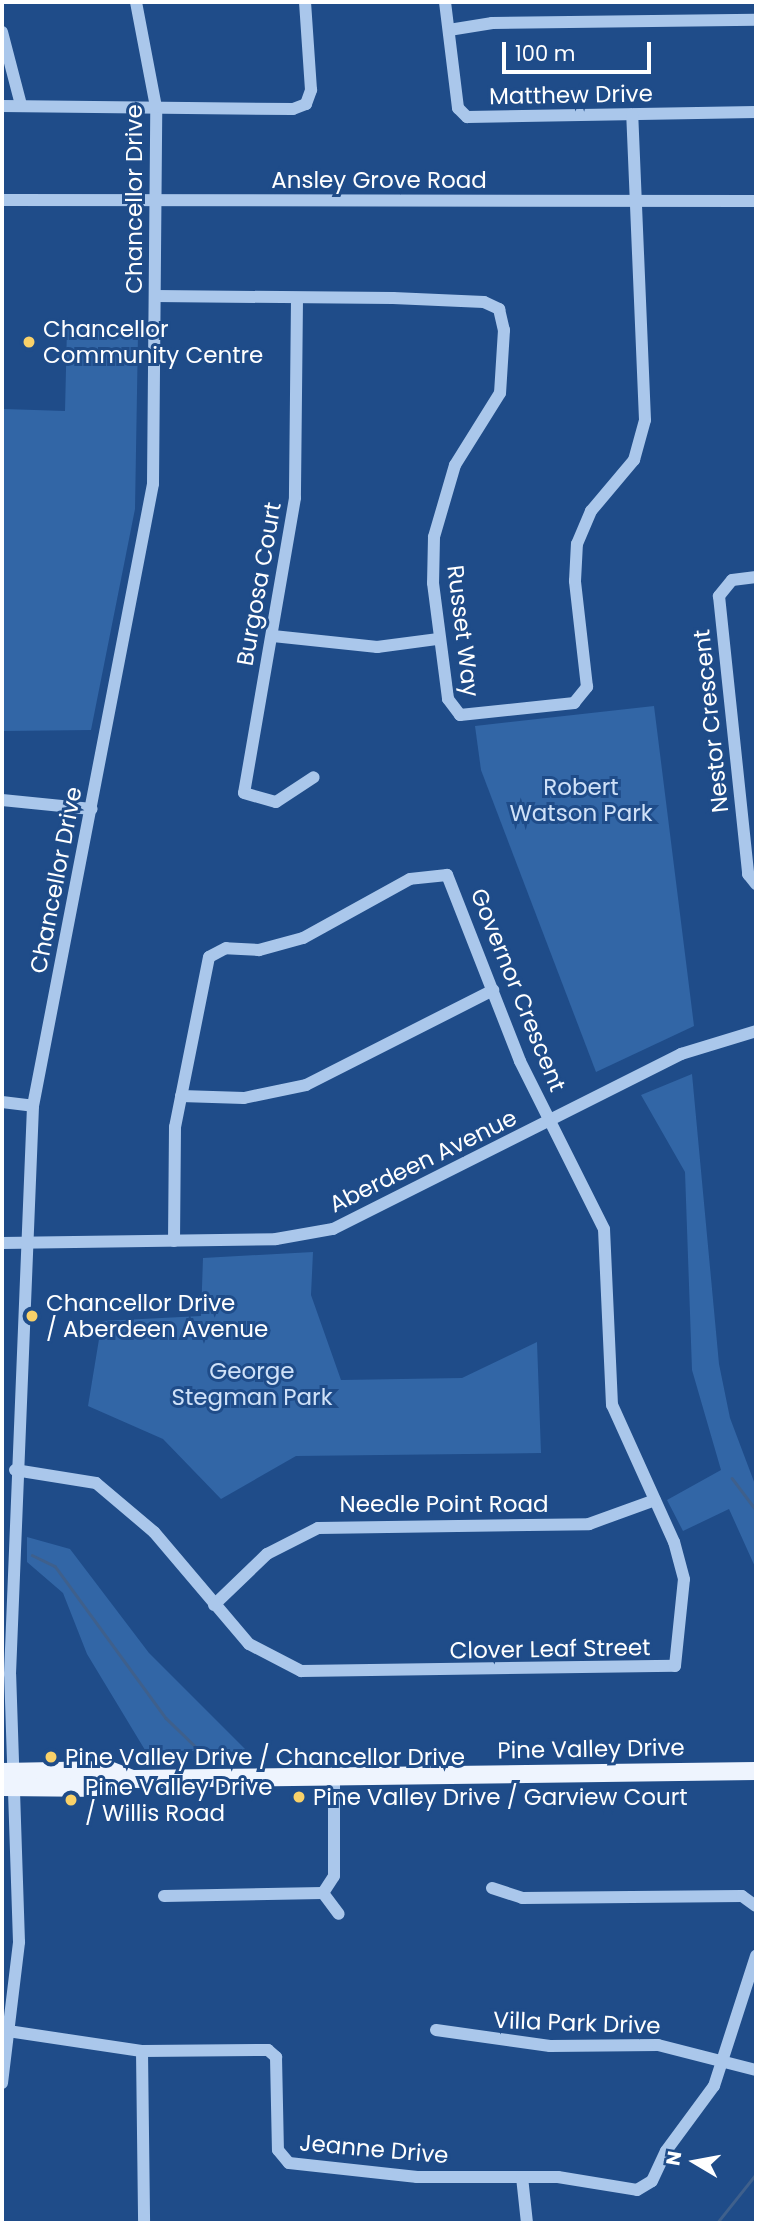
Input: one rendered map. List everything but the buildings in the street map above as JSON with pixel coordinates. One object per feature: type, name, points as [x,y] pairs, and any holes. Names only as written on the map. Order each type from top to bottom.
[{"type":"main road","name":"Pine Valley Drive","points":[[7,1779],[109,1770],[133,1779],[756,1771]]},
{"type":"street","name":"Chancellor Drive","points":[[2,2083],[19,1942],[7,1779],[6,1674],[33,1105],[151,510],[156,107],[136,2]]},
{"type":"street","points":[[2,106],[306,104],[312,73],[305,2]]},
{"type":"street","name":"Matthew Drive","points":[[445,2],[460,114],[756,112]]},
{"type":"street","points":[[449,30],[492,23],[756,20]]},
{"type":"street","points":[[2,32],[21,105]]},
{"type":"street","points":[[632,114],[634,201]]},
{"type":"street","name":"Ansley Grove Road","points":[[2,201],[756,201]]},
{"type":"street","name":"Russet Way","points":[[155,296],[484,302],[503,315],[500,393],[455,465],[439,509],[433,558],[438,639],[450,706],[460,715],[547,708],[584,696],[577,544],[591,512],[635,460],[646,420],[634,201]]},
{"type":"street","name":"Burgosa Court","points":[[297,299],[295,498],[244,793],[276,802],[314,778]]},
{"type":"street","name":"Nestor Crescent","points":[[756,577],[732,580],[719,596],[748,874],[756,884]]},
{"type":"street","points":[[273,635],[377,647],[438,639]]},
{"type":"street","points":[[2,800],[92,808]]},
{"type":"street","name":"Governor Crescent","points":[[174,1241],[174,1140],[205,970],[215,950],[259,950],[303,938],[425,872],[447,875],[453,884],[493,990],[550,1122]]},
{"type":"street","points":[[181,1096],[244,1098],[306,1085],[493,990]]},
{"type":"street","name":"Aberdeen Avenue","points":[[2,1243],[276,1239],[340,1227],[681,1054],[756,1031]]},
{"type":"street","points":[[2,1102],[33,1105]]},
{"type":"street","name":"Clover Leaf Street","points":[[15,1471],[96,1483],[145,1523],[214,1605],[258,1652],[311,1673],[667,1669],[679,1659],[684,1579],[655,1500],[612,1405],[604,1229],[550,1122]]},
{"type":"street","name":"Needle Point Road","points":[[214,1605],[267,1554],[318,1528],[589,1524],[655,1500]]},
{"type":"street","points":[[323,1893],[334,1876],[334,1777]]},
{"type":"street","points":[[492,1888],[522,1898],[742,1896],[756,1906]]},
{"type":"street","points":[[164,1896],[323,1893]]},
{"type":"street","points":[[323,1893],[339,1914]]},
{"type":"street","points":[[723,2061],[756,1956]]},
{"type":"street","name":"Jeanne Drive","points":[[8,2031],[142,2051],[272,2052],[278,2150],[289,2163],[425,2177],[522,2177],[647,2187],[708,2097],[723,2061]]},
{"type":"street","name":"Villa Park Drive","points":[[436,2031],[550,2046],[658,2045],[756,2070]]},
{"type":"street","points":[[142,2051],[144,2223]]},
{"type":"street","points":[[522,2177],[527,2223]]},
{"type":"green space","points":[[67,327],[138,334],[135,509],[91,730],[2,731],[4,409],[65,411]]},
{"type":"green space","name":"Robert Watson Park","points":[[654,706],[694,1026],[596,1072],[481,770],[475,726]]},
{"type":"green space","points":[[692,1074],[719,1364],[730,1418],[756,1487],[756,1569],[729,1509],[683,1531],[667,1500],[721,1470],[692,1370],[685,1172],[641,1095]]},
{"type":"green space","name":"George Stegman Park","points":[[313,1252],[311,1295],[341,1380],[462,1378],[537,1342],[541,1453],[296,1456],[221,1499],[163,1439],[88,1406],[102,1321],[201,1316],[203,1258]]},
{"type":"green space","points":[[27,1537],[70,1549],[149,1653],[248,1752],[145,1750],[87,1654],[63,1593],[27,1562]]},
{"type":"waterway","points":[[732,1478],[756,1510]]},
{"type":"waterway","points":[[32,1555],[55,1566],[166,1718],[199,1750]]},
{"type":"waterway","points":[[717,2223],[756,2174]]},
{"type":"place","name":"Chancellor Community Centre","points":[[29,342]]},
{"type":"place","name":"Chancellor Drive / Aberdeen Avenue","points":[[32,1316]]},
{"type":"place","name":"Pine Valley Drive / Chancellor Drive","points":[[51,1757]]},
{"type":"place","name":"Pine Valley Drive / Garview Court","points":[[299,1797]]},
{"type":"place","name":"Pine Valley Drive / Willis Road","points":[[71,1800]]}]
